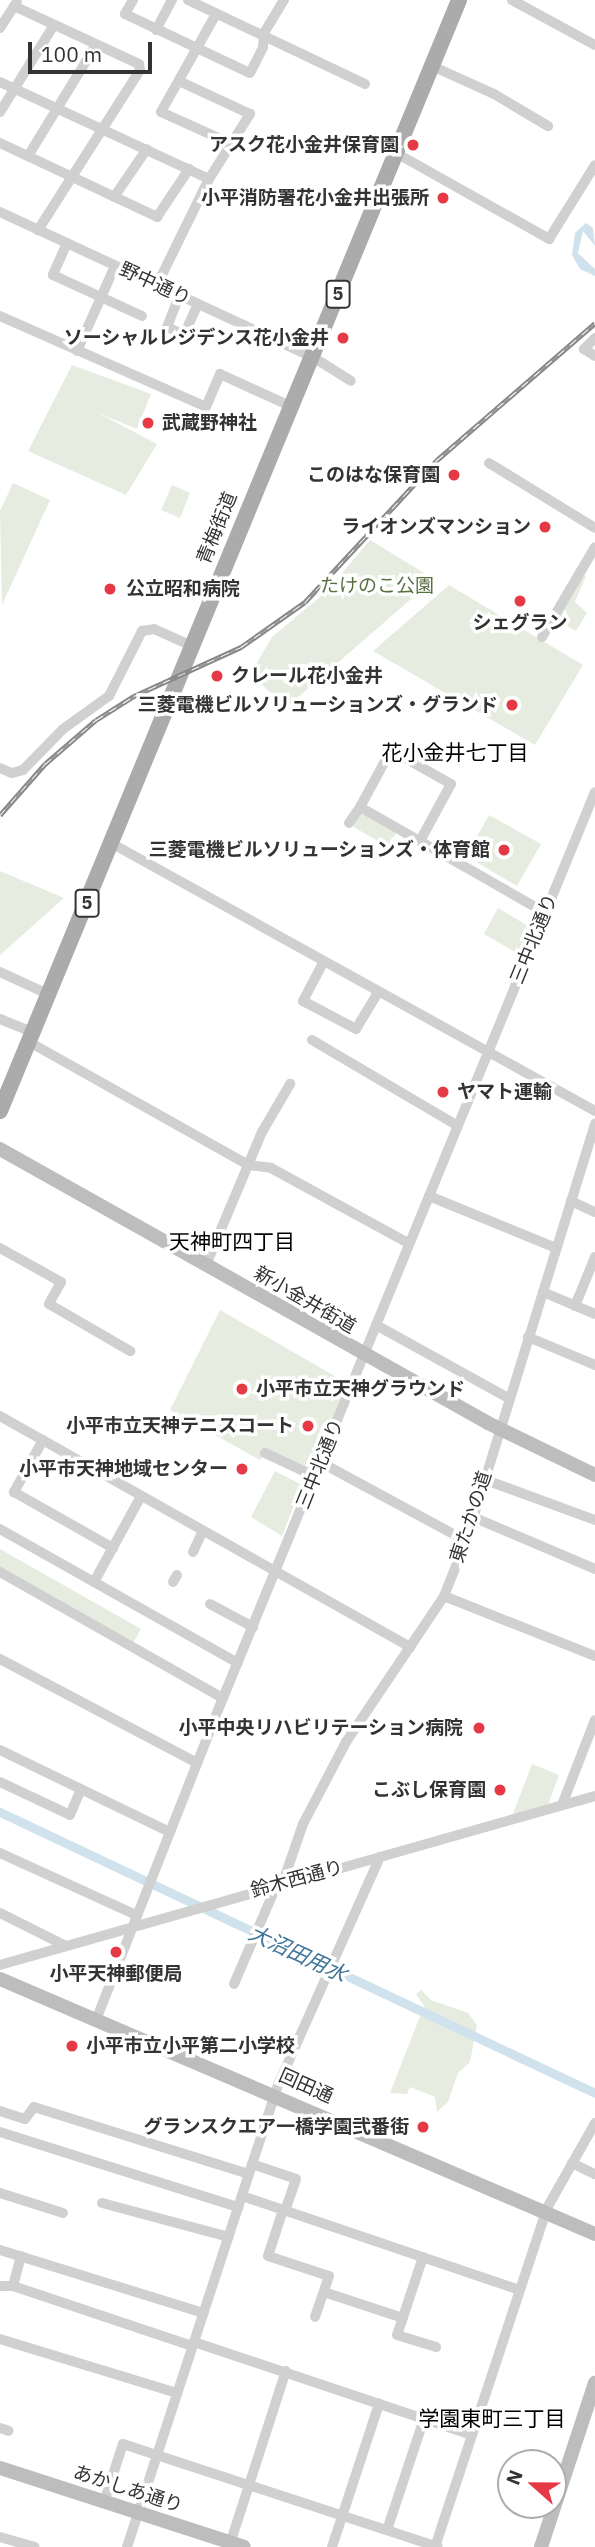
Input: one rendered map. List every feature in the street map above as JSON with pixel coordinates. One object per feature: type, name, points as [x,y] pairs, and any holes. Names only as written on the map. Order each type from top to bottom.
[{"type":"main road","name":"青梅街道","points":[[0,1111],[33,1038],[310,357],[459,0]]},
{"type":"street","points":[[133,0],[125,14],[198,51],[250,73],[284,0]]},
{"type":"street","points":[[156,30],[172,0]]},
{"type":"street","points":[[188,0],[202,3],[216,14],[365,84]]},
{"type":"street","points":[[512,0],[595,46]]},
{"type":"street","points":[[0,28],[10,6],[139,64],[140,70],[38,230]]},
{"type":"street","points":[[216,14],[181,82],[162,111],[232,144]]},
{"type":"street","points":[[0,112],[54,25]]},
{"type":"street","points":[[28,156],[96,44]]},
{"type":"street","points":[[432,66],[494,94],[548,126]]},
{"type":"street","points":[[0,82],[209,179]]},
{"type":"street","points":[[157,285],[209,179],[250,114],[181,82]]},
{"type":"street","points":[[0,143],[157,217],[189,169]]},
{"type":"street","points":[[114,197],[147,149]]},
{"type":"street","points":[[396,153],[549,239],[595,165]]},
{"type":"street","name":"野中通り","points":[[0,212],[310,357],[351,381]]},
{"type":"street","points":[[66,243],[53,275],[142,316]]},
{"type":"street","points":[[77,351],[115,266]]},
{"type":"street","points":[[179,296],[167,327],[184,335],[198,304]]},
{"type":"street","points":[[0,316],[206,407],[220,374],[290,406]]},
{"type":"street","points":[[595,338],[583,349],[595,356]]},
{"type":"street","points":[[489,463],[595,528]]},
{"type":"street","points":[[542,637],[595,547]]},
{"type":"street","points":[[0,768],[12,774],[23,770],[63,729],[109,696],[142,631],[154,629],[192,646]]},
{"type":"street","points":[[349,824],[391,750],[451,785],[420,841]]},
{"type":"street","name":"三中北通り","points":[[96,2020],[223,1698],[595,792]]},
{"type":"street","points":[[360,807],[544,912]]},
{"type":"street","points":[[111,843],[377,994],[595,1111]]},
{"type":"street","points":[[323,964],[303,1001],[356,1029],[377,994]]},
{"type":"street","points":[[0,972],[50,995]]},
{"type":"street","points":[[0,1019],[248,1165],[271,1168],[408,1243]]},
{"type":"street","points":[[312,1040],[458,1126]]},
{"type":"street","points":[[206,1265],[248,1165],[290,1084]]},
{"type":"street","name":"東たかの道","points":[[234,1984],[303,1825],[332,1767],[444,1596],[466,1541],[595,1123]]},
{"type":"street","name":"新小金井街道","points":[[0,1149],[499,1430],[595,1475]]},
{"type":"street","points":[[429,1196],[556,1248]]},
{"type":"street","points":[[571,1201],[595,1212]]},
{"type":"street","points":[[0,1248],[61,1282],[49,1304],[130,1351]]},
{"type":"street","points":[[575,1306],[595,1257]]},
{"type":"street","points":[[543,1292],[595,1314]]},
{"type":"street","points":[[376,1325],[508,1398]]},
{"type":"street","points":[[528,1338],[595,1365]]},
{"type":"street","points":[[0,1416],[410,1647]]},
{"type":"street","points":[[43,1440],[14,1493],[113,1548]]},
{"type":"street","points":[[265,1453],[314,1476]]},
{"type":"street","points":[[320,1462],[466,1541]]},
{"type":"street","points":[[484,1479],[595,1520]]},
{"type":"street","points":[[94,1582],[141,1496]]},
{"type":"street","points":[[473,1517],[595,1569]]},
{"type":"street","points":[[0,1529],[238,1663]]},
{"type":"street","points":[[192,1552],[203,1531]]},
{"type":"street","points":[[0,1572],[223,1698]]},
{"type":"street","points":[[444,1596],[595,1656]]},
{"type":"street","points":[[210,1604],[253,1628]]},
{"type":"street","points":[[0,1660],[197,1763]]},
{"type":"street","points":[[562,1805],[595,1720]]},
{"type":"street","points":[[0,1750],[170,1832]]},
{"type":"street","points":[[0,1782],[69,1815],[80,1789]]},
{"type":"street","name":"鈴木西通り","points":[[0,1965],[135,1920],[191,1908],[595,1796]]},
{"type":"street","points":[[0,1853],[135,1920]]},
{"type":"street","points":[[127,2547],[274,2094],[380,1857]]},
{"type":"street","points":[[0,1913],[64,1945]]},
{"type":"street","name":"回田通","points":[[0,1979],[274,2094],[595,2234]]},
{"type":"street","points":[[0,2111],[25,2119],[34,2107],[251,2169],[296,2179],[268,2256],[329,2276],[315,2317]]},
{"type":"street","points":[[104,2502],[123,2444],[436,2547],[546,2213],[595,2123]]},
{"type":"street","points":[[0,2132],[238,2207]]},
{"type":"street","points":[[572,2163],[595,2174]]},
{"type":"street","points":[[0,2193],[63,2213]]},
{"type":"street","points":[[242,2196],[520,2290]]},
{"type":"street","points":[[102,2203],[229,2237]]},
{"type":"street","points":[[0,2250],[203,2313]]},
{"type":"street","points":[[13,2286],[21,2256]]},
{"type":"street","points":[[423,2257],[397,2335],[436,2347]]},
{"type":"street","points":[[0,2286],[13,2286],[286,2371],[472,2435]]},
{"type":"street","points":[[324,2292],[403,2318]]},
{"type":"street","points":[[0,2339],[177,2393]]},
{"type":"street","points":[[235,2546],[249,2486],[286,2371]]},
{"type":"street","points":[[541,2547],[595,2384]]},
{"type":"street","points":[[332,2547],[379,2404]]},
{"type":"street","points":[[387,2530],[424,2419]]},
{"type":"street","name":"あかしあ通り","points":[[0,2468],[235,2546]]},
{"type":"street","points":[[0,2537],[19,2545],[34,2547]]},
{"type":"green space","points":[[72,365],[151,394],[137,429],[98,413],[157,444],[126,495],[28,451]]},
{"type":"green space","points":[[13,483],[50,500],[2,605],[0,511]]},
{"type":"green space","points":[[172,485],[190,493],[180,518],[161,510]]},
{"type":"green space","name":"たけのこ公園","points":[[370,540],[434,579],[287,707],[252,676],[258,661],[272,637],[326,592]]},
{"type":"green space","points":[[582,574],[586,576],[575,602],[587,613],[576,631],[556,620]]},
{"type":"green space","name":"三菱電機ビルソリューションズ・グランド","points":[[449,585],[583,665],[535,745],[373,651]]},
{"type":"green space","points":[[363,806],[400,827],[388,847],[352,826]]},
{"type":"green space","name":"三菱電機ビルソリューションズ・体育館","points":[[489,815],[541,844],[517,886],[466,856]]},
{"type":"green space","points":[[0,871],[64,898],[0,955]]},
{"type":"green space","points":[[498,908],[533,929],[522,956],[484,934]]},
{"type":"green space","name":"小平市立天神グラウンド","points":[[220,1310],[352,1386],[314,1476],[266,1453],[260,1460],[170,1410]]},
{"type":"green space","points":[[275,1471],[302,1485],[282,1536],[251,1517]]},
{"type":"green space","points":[[0,1549],[141,1629],[133,1643],[0,1568]]},
{"type":"green space","points":[[532,1764],[559,1775],[548,1805],[513,1814]]},
{"type":"green space","points":[[421,1990],[431,2000],[468,2013],[477,2025],[470,2062],[458,2073],[448,2102],[437,2112],[435,2097],[410,2087],[407,2094],[390,2093],[424,2006],[416,1994]]},
{"type":"water","points":[[586,223],[593,228],[595,246],[583,231],[578,253],[595,269],[595,276],[580,269],[572,255],[575,233]]},
{"type":"waterway","name":"大沼田用水","points":[[0,1812],[595,2093]]},
{"type":"railway","points":[[0,815],[45,764],[96,720],[134,696],[241,647],[305,602],[437,460],[595,323]]},
{"type":"place","name":"アスク花小金井保育園","points":[[413,145]]},
{"type":"place","name":"小平消防署花小金井出張所","points":[[443,198]]},
{"type":"place","name":"ソーシャルレジデンス花小金井","points":[[343,338]]},
{"type":"place","name":"武蔵野神社","points":[[148,423]]},
{"type":"place","name":"このはな保育園","points":[[454,475]]},
{"type":"place","name":"ライオンズマンション","points":[[545,527]]},
{"type":"place","name":"公立昭和病院","points":[[110,589]]},
{"type":"place","name":"シェグラン","points":[[520,601]]},
{"type":"place","name":"クレール花小金井","points":[[217,676]]},
{"type":"place","name":"三菱電機ビルソリューションズ・グランド","points":[[512,705]]},
{"type":"place","name":"三菱電機ビルソリューションズ・体育館","points":[[504,850]]},
{"type":"place","name":"ヤマト運輸","points":[[443,1092]]},
{"type":"place","name":"小平市立天神グラウンド","points":[[242,1389]]},
{"type":"place","name":"小平市立天神テニスコート","points":[[308,1426]]},
{"type":"place","name":"小平市天神地域センター","points":[[242,1469]]},
{"type":"place","name":"小平中央リハビリテーション病院","points":[[479,1728]]},
{"type":"place","name":"こぶし保育園","points":[[500,1790]]},
{"type":"place","name":"小平天神郵便局","points":[[116,1952]]},
{"type":"place","name":"小平市立小平第二小学校","points":[[72,2046]]},
{"type":"place","name":"グランスクエア一橋学園弐番街","points":[[423,2127]]},
{"type":"district","name":"花小金井七丁目","points":[[455,752]]},
{"type":"district","name":"天神町四丁目","points":[[232,1241]]},
{"type":"district","name":"学園東町三丁目","points":[[492,2418]]}]
